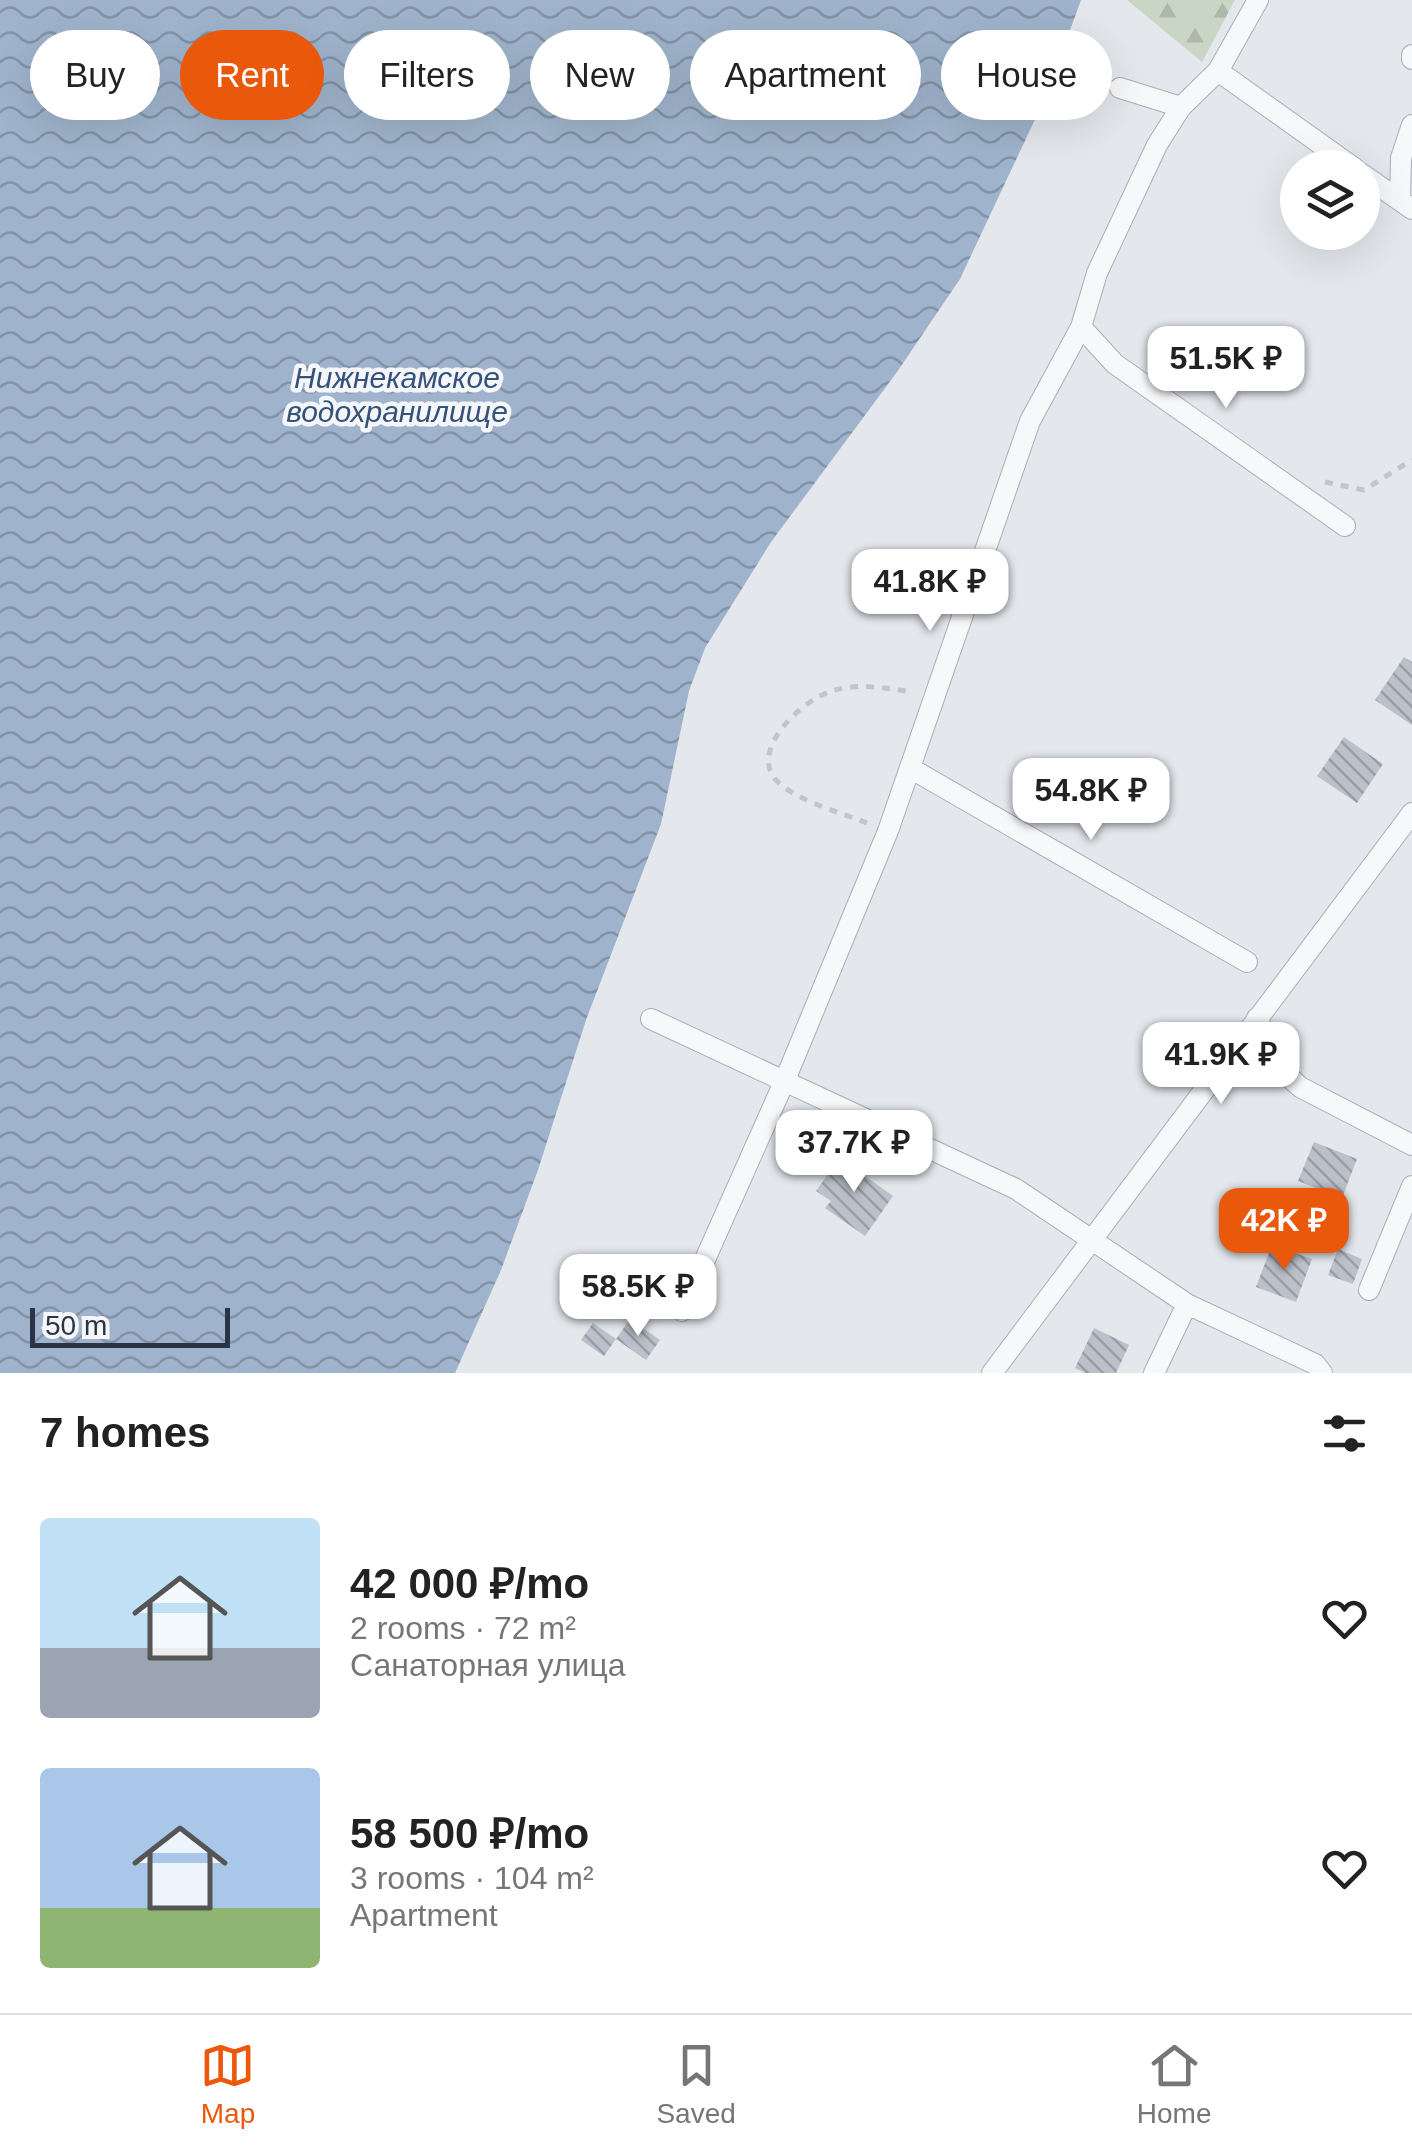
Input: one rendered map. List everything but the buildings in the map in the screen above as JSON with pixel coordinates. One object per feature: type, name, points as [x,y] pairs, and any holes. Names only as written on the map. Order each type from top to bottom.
[{"type":"street","points":[[682,1311],[785,1080],[888,831],[1030,421],[1081,326],[1096,273],[1157,145],[1181,107],[1218,72],[1258,0]]},
{"type":"street","points":[[1218,72],[1328,150]]},
{"type":"street","points":[[1120,88],[1181,107]]},
{"type":"street","points":[[1406,204],[1401,158],[1412,124]]},
{"type":"street","points":[[1380,186],[1406,204]]},
{"type":"street","points":[[1081,326],[1115,364],[1345,526]]},
{"type":"street","points":[[910,768],[1247,962]]},
{"type":"street","points":[[992,1373],[1412,813]]},
{"type":"street","points":[[1257,1018],[1284,1072],[1300,1087],[1412,1145]]},
{"type":"street","points":[[652,1019],[1016,1189],[1187,1304],[1315,1364],[1322,1373]]},
{"type":"street","points":[[1369,1290],[1412,1186]]},
{"type":"street","points":[[1154,1373],[1187,1304]]},
{"type":"path","points":[[1324,482],[1364,490],[1412,460]]},
{"type":"path","points":[[888,831],[790,792],[774,778],[767,761],[776,735],[799,710],[830,691],[864,685],[935,696]]},
{"type":"green space","points":[[1127,0],[1235,0],[1202,62]]},
{"type":"water","name":"Нижнекамское водохранилище","points":[[0,0],[1081,0],[1070,30],[941,30],[941,120],[1035,120],[960,279],[897,372],[771,542],[705,648],[689,691],[661,824],[586,1020],[501,1270],[455,1373],[0,1373]]}]
